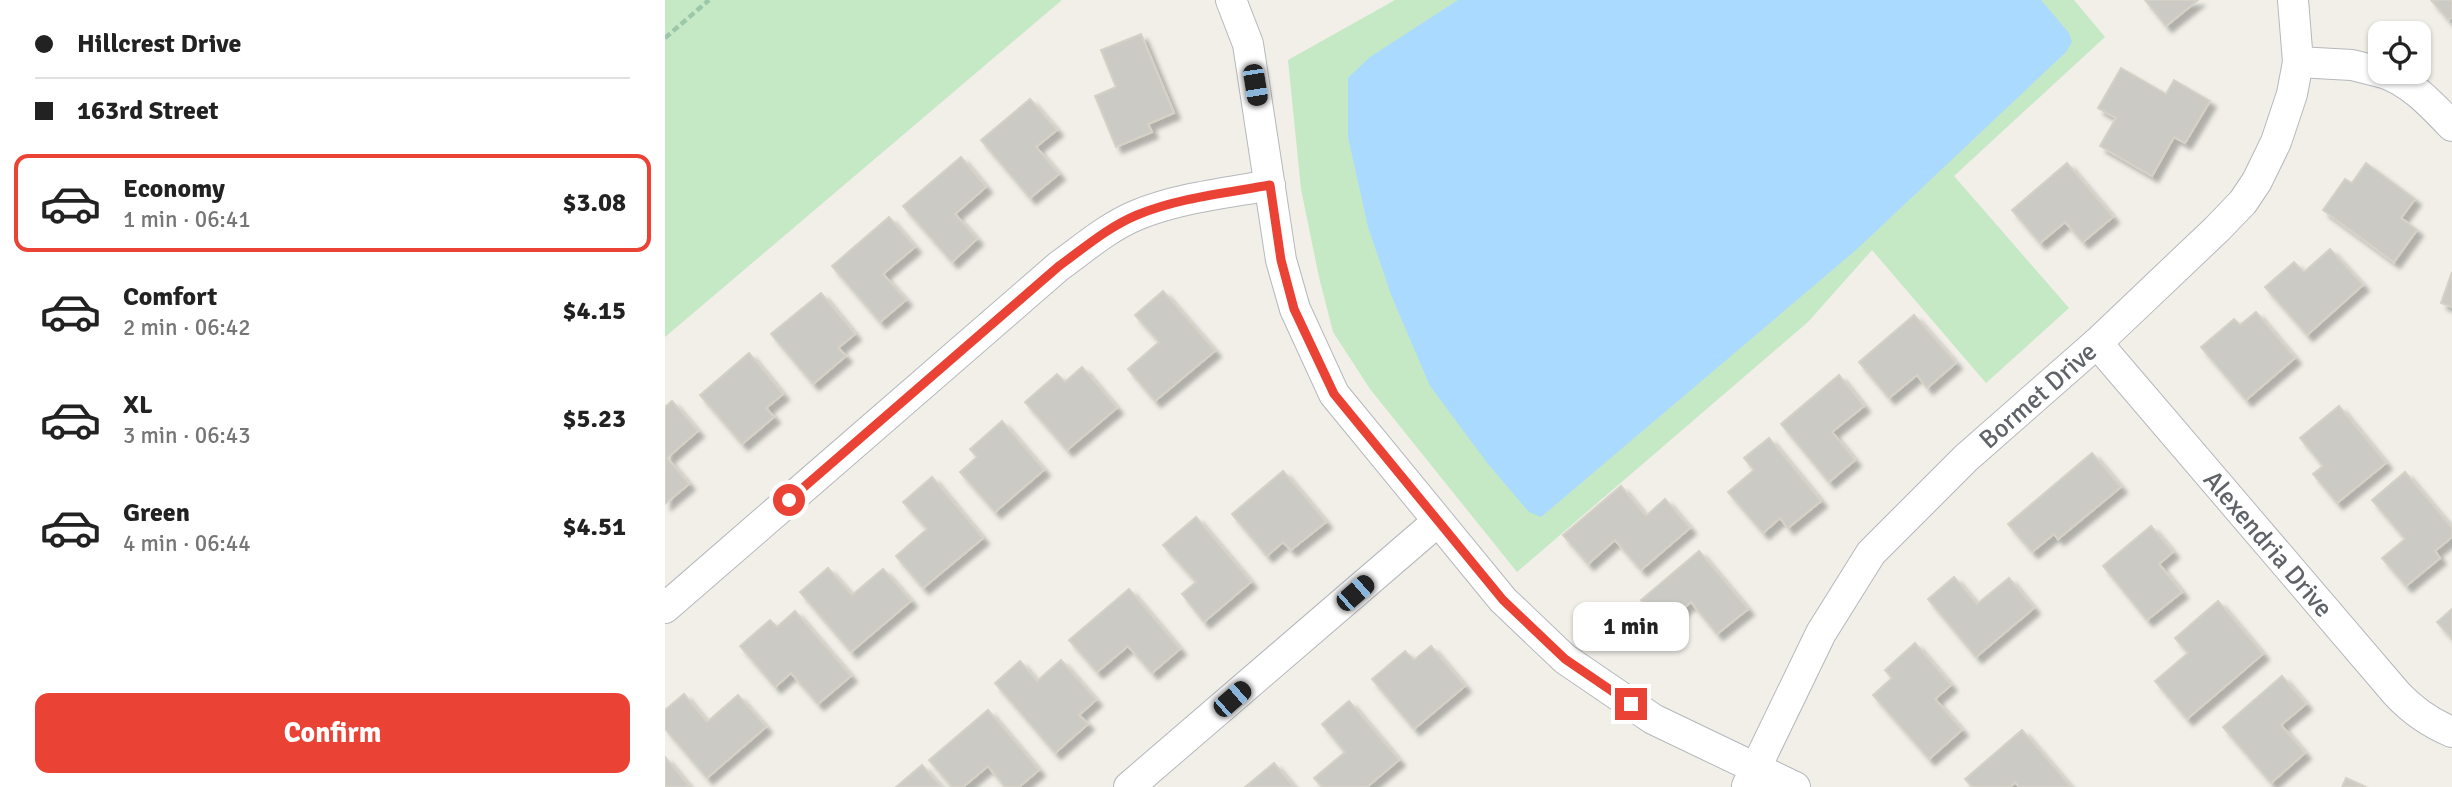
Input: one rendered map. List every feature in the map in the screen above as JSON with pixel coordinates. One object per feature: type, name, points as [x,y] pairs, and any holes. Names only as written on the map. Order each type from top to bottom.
[{"type":"street","points":[[1231,0],[1248,44],[1281,260],[1294,309],[1334,394],[1503,600],[1565,659],[1653,719],[1751,778],[1795,787]]},
{"type":"street","name":"Bormet Drive","points":[[1751,778],[1821,633],[1871,554],[1965,458],[2097,343],[2243,202],[2257,181],[2276,142],[2292,94],[2298,62],[2293,0]]},
{"type":"street","points":[[2298,62],[2352,65],[2368,69]]},
{"type":"street","points":[[2402,84],[2433,106],[2452,126]]},
{"type":"street","points":[[665,608],[1059,266],[1100,236],[1135,216],[1169,204],[1270,185]]},
{"type":"street","name":"Alexendria Drive","points":[[2097,343],[2397,694],[2412,710],[2452,732]]},
{"type":"street","points":[[1129,787],[1437,522]]},
{"type":"path","points":[[665,38],[709,0]]},
{"type":"green space","points":[[665,0],[1062,0],[665,337]]},
{"type":"green space","points":[[1395,0],[2074,0],[2105,37],[1954,176],[2069,308],[1986,383],[1872,250],[1808,322],[1517,572],[1370,389],[1333,332],[1319,277],[1301,189],[1288,60]]},
{"type":"water","points":[[1458,0],[2041,0],[2069,33],[2072,42],[2066,52],[1856,250],[1541,517],[1529,512],[1488,464],[1430,386],[1392,297],[1368,227],[1348,137],[1348,78],[1370,57]]},
{"type":"building","points":[[2145,0],[2198,0],[2166,26]]},
{"type":"building","points":[[2431,0],[2452,0],[2452,17],[2448,20]]},
{"type":"building","points":[[1141,34],[1174,113],[1148,124],[1152,132],[1116,147],[1095,96],[1116,87],[1101,50]]},
{"type":"building","points":[[2121,68],[2166,94],[2174,80],[2210,101],[2185,143],[2174,137],[2152,176],[2100,146],[2116,118],[2098,108]]},
{"type":"building","points":[[1030,99],[1057,130],[1036,147],[1059,174],[1030,198],[981,140]]},
{"type":"building","points":[[961,157],[986,187],[955,214],[977,239],[952,262],[903,206]]},
{"type":"building","points":[[2067,163],[2113,217],[2083,242],[2065,222],[2040,243],[2012,210]]},
{"type":"building","points":[[2366,163],[2415,199],[2401,218],[2417,230],[2394,262],[2323,210],[2345,179],[2352,183]]},
{"type":"building","points":[[889,217],[915,247],[883,274],[906,300],[880,322],[832,266]]},
{"type":"building","points":[[2330,249],[2363,285],[2307,335],[2265,287],[2294,262],[2304,272]]},
{"type":"building","points":[[2452,272],[2452,307],[2441,303]]},
{"type":"building","points":[[1163,291],[1215,351],[1155,401],[1128,369],[1159,342],[1135,315]]},
{"type":"building","points":[[821,293],[855,334],[838,348],[846,356],[813,384],[771,334]]},
{"type":"building","points":[[2256,312],[2295,358],[2246,400],[2201,347],[2234,319],[2240,325]]},
{"type":"building","points":[[1914,315],[1956,363],[1927,388],[1917,375],[1889,398],[1859,362]]},
{"type":"building","points":[[749,353],[783,394],[766,408],[774,417],[742,444],[700,395]]},
{"type":"building","points":[[1082,367],[1117,408],[1067,450],[1025,402],[1057,374],[1065,382]]},
{"type":"building","points":[[1839,375],[1864,406],[1832,432],[1855,460],[1829,482],[1781,424]]},
{"type":"building","points":[[672,401],[698,431],[667,458],[689,484],[665,504],[665,407]]},
{"type":"building","points":[[2339,406],[2386,463],[2337,503],[2313,474],[2323,466],[2300,438]]},
{"type":"building","points":[[1002,421],[1044,470],[995,512],[960,472],[977,457],[970,449]]},
{"type":"building","points":[[1769,438],[1821,501],[1788,528],[1780,518],[1763,533],[1728,492],[1754,470],[1744,458]]},
{"type":"building","points":[[2092,453],[2121,487],[2058,539],[2054,534],[2032,552],[2008,524]]},
{"type":"building","points":[[1283,471],[1326,522],[1291,550],[1283,542],[1267,556],[1232,514]]},
{"type":"building","points":[[2405,472],[2452,528],[2452,537],[2435,551],[2440,558],[2406,586],[2382,558],[2405,539],[2372,500]]},
{"type":"building","points":[[932,477],[983,538],[923,588],[896,556],[927,529],[903,502]]},
{"type":"building","points":[[1621,486],[1646,516],[1665,499],[1690,528],[1641,570],[1615,540],[1588,564],[1563,535]]},
{"type":"building","points":[[1196,517],[1251,582],[1204,622],[1182,594],[1196,582],[1163,545]]},
{"type":"building","points":[[2151,526],[2173,552],[2159,564],[2182,592],[2147,620],[2103,566]]},
{"type":"building","points":[[1699,551],[1748,609],[1717,634],[1691,602],[1663,625],[1641,600]]},
{"type":"building","points":[[828,568],[852,595],[883,569],[911,601],[851,652],[800,592]]},
{"type":"building","points":[[1954,577],[1977,604],[2009,578],[2034,608],[1976,657],[1928,599]]},
{"type":"building","points":[[1129,589],[1180,649],[1152,673],[1128,646],[1097,672],[1069,640]]},
{"type":"building","points":[[2218,601],[2263,654],[2187,719],[2155,681],[2188,653],[2175,638]]},
{"type":"building","points":[[2452,609],[2452,639],[2437,622]]},
{"type":"building","points":[[795,611],[851,676],[818,704],[791,673],[775,687],[740,646],[770,620],[777,627]]},
{"type":"building","points":[[1915,643],[1951,685],[1935,699],[1962,730],[1929,759],[1873,695],[1892,678],[1885,670]]},
{"type":"building","points":[[1431,646],[1465,686],[1414,729],[1372,679],[1405,651],[1414,660]]},
{"type":"building","points":[[1061,660],[1096,700],[1079,715],[1088,724],[1055,753],[995,683],[1020,661],[1037,681]]},
{"type":"building","points":[[2282,676],[2306,704],[2281,725],[2305,753],[2271,783],[2223,727]]},
{"type":"building","points":[[684,694],[707,722],[738,695],[766,727],[707,778],[665,729],[665,710]]},
{"type":"building","points":[[1349,701],[1399,760],[1367,787],[1322,787],[1314,778],[1345,752],[1322,724]]},
{"type":"building","points":[[988,710],[1039,770],[1019,787],[1005,787],[988,766],[963,787],[952,787],[929,760]]},
{"type":"building","points":[[2022,730],[2071,787],[2019,787],[2015,782],[2010,787],[1972,787],[1965,779]]},
{"type":"building","points":[[665,757],[690,787],[665,787]]},
{"type":"building","points":[[1274,763],[1294,787],[1245,787]]},
{"type":"building","points":[[922,765],[941,787],[896,787]]},
{"type":"building","points":[[2346,778],[2366,787],[2342,787]]},
{"type":"route","points":[[789,500],[1059,266],[1100,236],[1135,216],[1169,204],[1270,185],[1281,260],[1294,309],[1334,394],[1503,600],[1565,659],[1631,704]]}]
